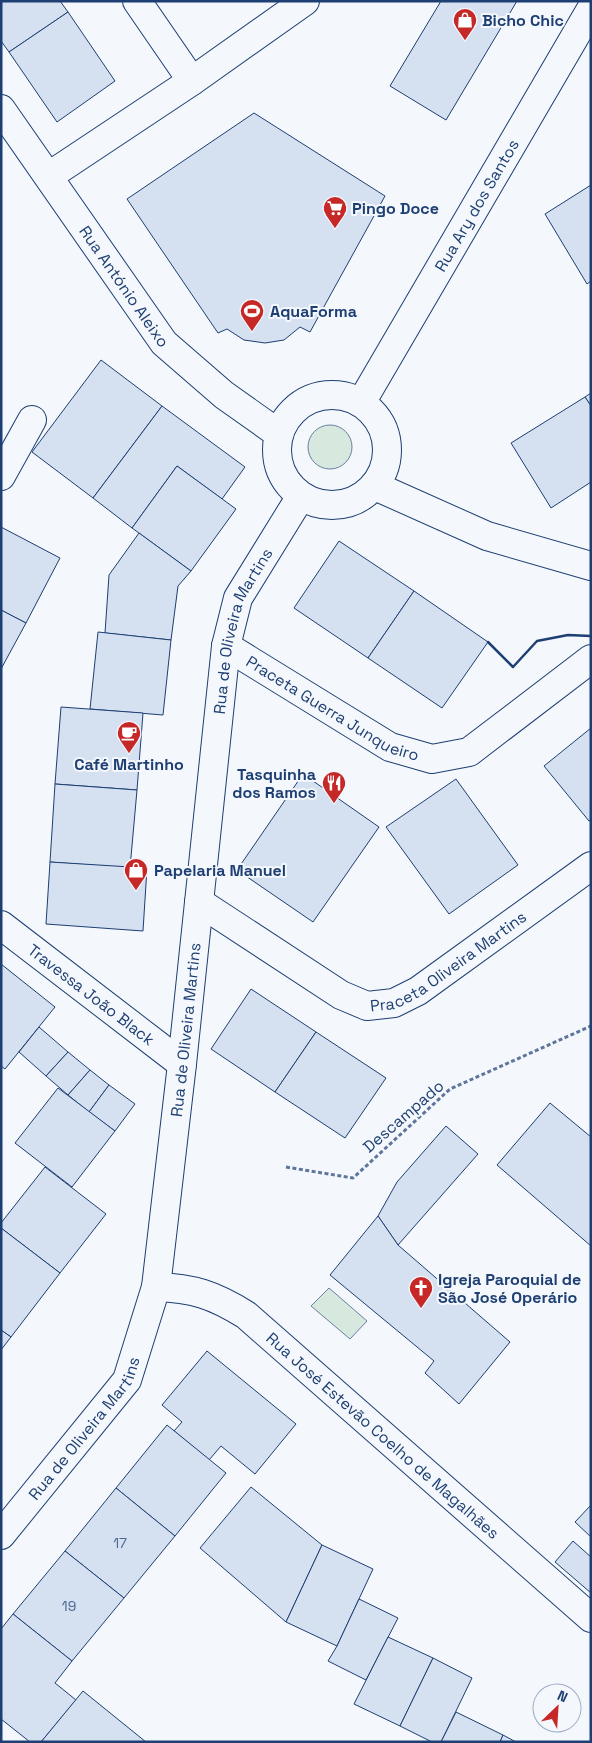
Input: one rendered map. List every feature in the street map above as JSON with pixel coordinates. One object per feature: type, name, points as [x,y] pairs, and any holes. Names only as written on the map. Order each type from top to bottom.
[{"type":"street","points":[[137,1],[192,81]]},
{"type":"street","points":[[49,176],[192,81],[305,1]]},
{"type":"street","name":"Rua Ary dos Santos","points":[[362,403],[581,42],[591,9]]},
{"type":"street","name":"Rua António Aleixo","points":[[1,109],[164,343],[224,395],[279,434]]},
{"type":"street","points":[[323,396],[343,396],[362,403],[376,416],[385,433],[388,451],[384,470],[375,486],[363,497],[348,503],[332,506],[315,503],[301,496],[285,479],[277,457],[279,434],[289,416],[304,403],[323,396]]},
{"type":"street","points":[[1,476],[32,420]]},
{"type":"street","points":[[375,486],[487,536],[591,566]]},
{"type":"street","name":"Rua de Oliveira Martins","points":[[1,1535],[127,1380],[156,1287],[182,1064],[226,646],[238,598],[301,496]]},
{"type":"street","name":"Praceta Guerra Junqueiro","points":[[226,646],[390,747],[432,759],[469,752],[591,659]]},
{"type":"street","name":"Praceta Oliveira Martins","points":[[199,902],[341,995],[367,1006],[394,1003],[418,991],[591,866]]},
{"type":"street","name":"Travessa João Black","points":[[1,925],[182,1064]]},
{"type":"street","name":"Rua José Estevão Coelho de Magalhães","points":[[156,1287],[180,1288],[202,1293],[225,1302],[246,1315],[591,1618]]},
{"type":"path","name":"Descampado","points":[[286,1167],[352,1178],[450,1090],[591,1026]]},
{"type":"shaded area","points":[[330,425],[342,429],[348,435],[352,447],[348,459],[342,465],[330,469],[318,465],[312,459],[308,447],[312,435],[318,429]]},
{"type":"shaded area","points":[[329,1288],[367,1321],[350,1339],[311,1306]]},
{"type":"building","points":[[1,1],[60,1],[68,12],[9,52],[1,41]]},
{"type":"building","points":[[441,1],[517,1],[446,120],[390,86]]},
{"type":"building","points":[[68,12],[115,81],[57,122],[9,52]]},
{"type":"building","points":[[254,113],[385,196],[310,332],[300,327],[284,340],[265,343],[244,340],[227,329],[218,333],[127,199]]},
{"type":"building","points":[[591,185],[591,281],[587,284],[545,214]]},
{"type":"building","points":[[101,360],[162,406],[93,498],[32,452]]},
{"type":"building","points":[[591,393],[591,406],[585,397]]},
{"type":"building","points":[[585,397],[591,406],[591,482],[551,508],[511,443]]},
{"type":"building","points":[[162,406],[245,467],[222,499],[177,466],[132,528],[93,498]]},
{"type":"building","points":[[177,466],[236,509],[191,571],[132,528]]},
{"type":"building","points":[[1,527],[60,558],[26,623],[1,610]]},
{"type":"building","points":[[139,533],[191,571],[178,586],[171,640],[105,633],[109,575]]},
{"type":"building","points":[[339,541],[414,591],[368,658],[294,608]]},
{"type":"building","points":[[414,591],[488,642],[442,708],[368,658]]},
{"type":"building","points":[[1,610],[26,623],[1,669]]},
{"type":"building","points":[[98,632],[171,640],[163,715],[90,709]]},
{"type":"building","points":[[61,707],[143,713],[137,790],[55,784]]},
{"type":"building","points":[[591,728],[591,820],[589,821],[544,766]]},
{"type":"building","points":[[303,774],[379,827],[313,922],[237,870]]},
{"type":"building","points":[[456,779],[518,865],[449,914],[386,827]]},
{"type":"building","points":[[55,784],[137,790],[130,868],[50,862]]},
{"type":"building","points":[[50,862],[147,868],[143,931],[46,924]]},
{"type":"building","points":[[1,964],[55,1007],[5,1069],[1,1066]]},
{"type":"building","points":[[251,989],[316,1032],[275,1092],[211,1049]]},
{"type":"building","points":[[39,1027],[68,1052],[46,1076],[19,1052]]},
{"type":"building","points":[[316,1032],[386,1078],[345,1138],[275,1092]]},
{"type":"building","points":[[68,1052],[90,1070],[68,1095],[46,1076]]},
{"type":"building","points":[[90,1070],[109,1085],[89,1112],[68,1095]]},
{"type":"building","points":[[109,1085],[135,1104],[115,1131],[89,1112]]},
{"type":"building","points":[[58,1088],[115,1131],[72,1187],[15,1143]]},
{"type":"building","points":[[550,1103],[591,1137],[591,1246],[497,1165]]},
{"type":"building","points":[[446,1126],[478,1154],[398,1245],[378,1216],[397,1182]]},
{"type":"building","points":[[45,1167],[106,1214],[60,1273],[1,1228],[1,1223]]},
{"type":"building","name":"Igreja Paroquial de São José Operário","points":[[378,1216],[398,1245],[510,1342],[459,1404],[425,1373],[434,1361],[330,1275]]},
{"type":"building","points":[[1,1228],[60,1273],[11,1337],[1,1330]]},
{"type":"building","points":[[1,1330],[11,1337],[1,1350]]},
{"type":"building","points":[[207,1351],[296,1424],[255,1474],[221,1446],[209,1460],[174,1431],[182,1422],[162,1405]]},
{"type":"building","points":[[167,1425],[226,1473],[175,1536],[116,1488]]},
{"type":"building","points":[[251,1487],[322,1545],[286,1622],[200,1548]]},
{"type":"building","points":[[116,1488],[175,1536],[124,1598],[65,1551]]},
{"type":"building","points":[[591,1505],[591,1537],[575,1522]]},
{"type":"building","points":[[573,1541],[591,1557],[591,1593],[555,1562]]},
{"type":"building","points":[[322,1545],[373,1569],[337,1646],[286,1622]]},
{"type":"building","points":[[65,1551],[124,1598],[72,1661],[13,1614]]},
{"type":"building","points":[[359,1599],[398,1618],[366,1680],[328,1661]]},
{"type":"building","points":[[13,1614],[72,1661],[55,1683],[76,1700],[41,1742],[30,1742],[1,1719],[1,1629]]},
{"type":"building","points":[[388,1637],[433,1658],[400,1726],[354,1704]]},
{"type":"building","points":[[433,1658],[472,1678],[441,1742],[432,1742],[400,1726]]},
{"type":"building","points":[[83,1691],[146,1742],[41,1742]]},
{"type":"building","points":[[456,1712],[503,1735],[500,1742],[441,1742]]},
{"type":"building","points":[[503,1735],[516,1742],[500,1742]]},
{"type":"wall","points":[[488,642],[513,667],[537,641],[568,635],[591,636]]},
{"type":"place","name":"Bicho Chic","points":[[465,41]]},
{"type":"place","name":"Pingo Doce","points":[[335,229]]},
{"type":"place","name":"AquaForma","points":[[252,332]]},
{"type":"place","name":"Café Martinho","points":[[129,754]]},
{"type":"place","name":"Tasquinha dos Ramos","points":[[334,804]]},
{"type":"place","name":"Papelaria Manuel","points":[[136,891]]},
{"type":"place","name":"Igreja Paroquial de São José Operário","points":[[421,1309]]}]
